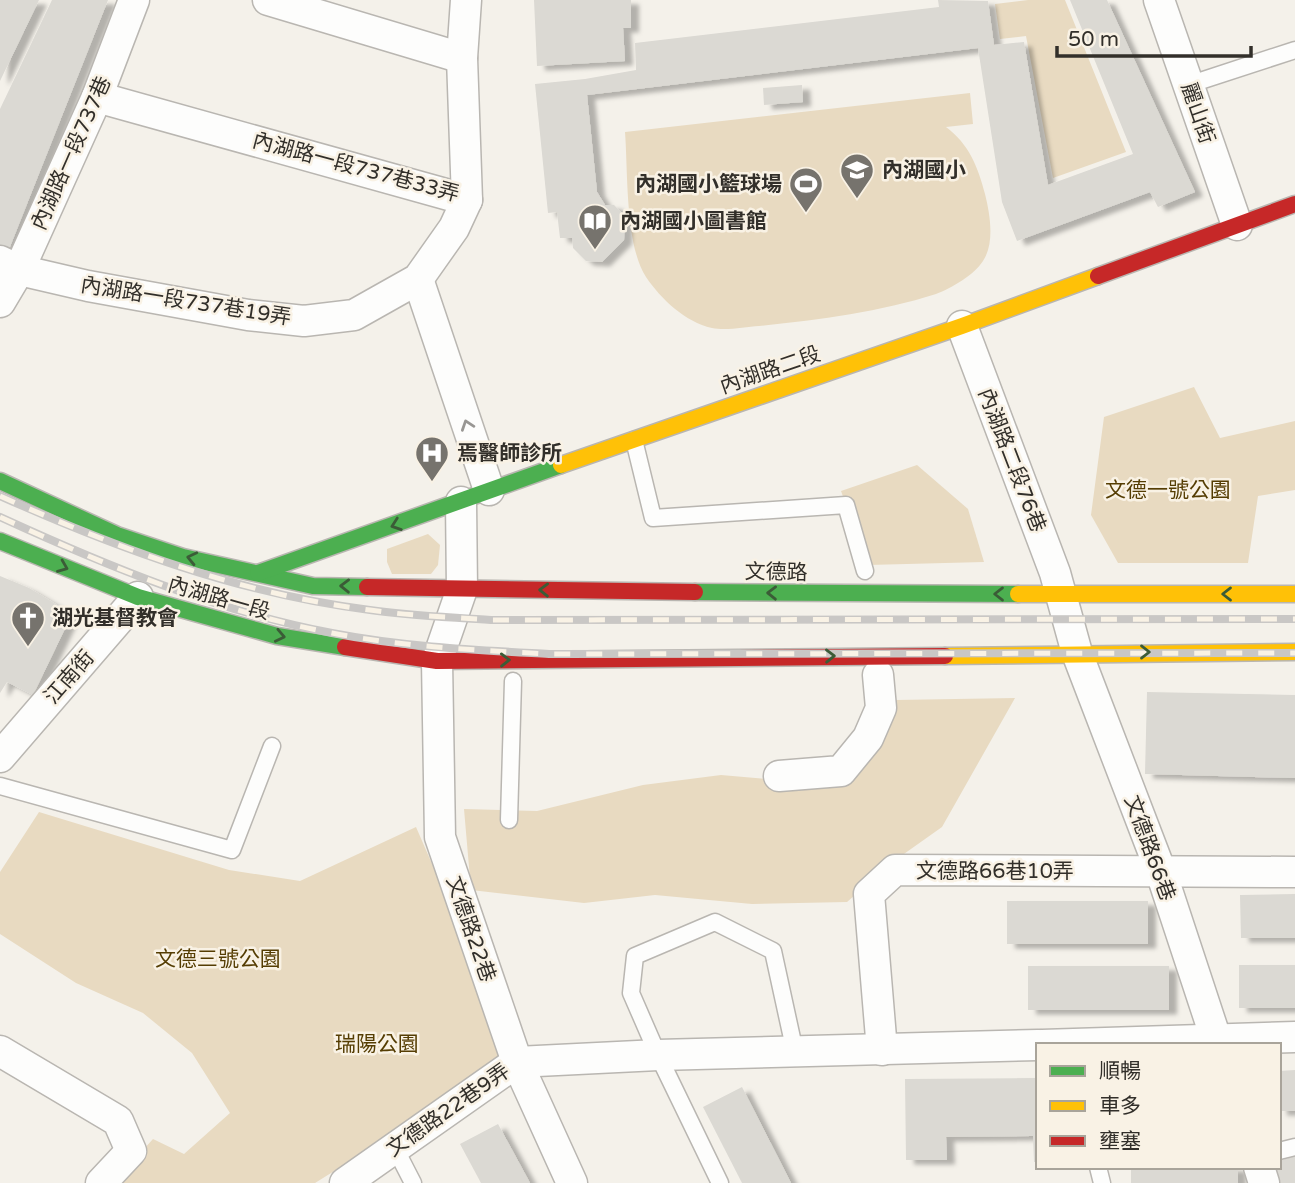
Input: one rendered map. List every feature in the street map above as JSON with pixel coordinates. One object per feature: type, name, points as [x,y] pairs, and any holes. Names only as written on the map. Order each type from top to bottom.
[{"type":"main road","name":"內湖路二段","points":[[258,573],[962,326],[1295,204]]},
{"type":"main road","name":"內湖路一段","points":[[0,481],[117,535],[184,557],[258,573]]},
{"type":"main road","name":"內湖路一段","points":[[0,541],[138,597],[277,636],[437,661]]},
{"type":"main road","name":"文德路","points":[[258,573],[313,586],[1062,595],[1295,594]]},
{"type":"main road","points":[[437,661],[1295,652]]},
{"type":"street","name":"內湖路一段737巷","points":[[0,302],[10,266],[97,97],[134,0]]},
{"type":"street","points":[[268,0],[462,58]]},
{"type":"street","name":"內湖路一段737巷33弄","points":[[97,97],[467,200],[462,58],[466,0]]},
{"type":"street","name":"麗山街","points":[[1159,0],[1237,225]]},
{"type":"street","name":"內湖路一段737巷19弄","points":[[10,266],[88,286],[248,315],[304,321],[354,315],[418,279],[454,229],[467,200]]},
{"type":"street","points":[[418,279],[489,490]]},
{"type":"street","name":"內湖路二段76巷","points":[[962,326],[1062,595],[1077,653]]},
{"type":"street","points":[[437,661],[462,589],[461,502]]},
{"type":"street","name":"江南街","points":[[0,757],[138,597]]},
{"type":"street","name":"文德路66巷","points":[[1077,653],[1161,872],[1217,1042]]},
{"type":"street","name":"文德路22巷","points":[[437,661],[440,836],[517,1062],[572,1183]]},
{"type":"street","points":[[779,776],[841,771],[868,738],[881,708],[878,674]]},
{"type":"street","name":"文德路66巷10弄","points":[[882,1050],[869,894],[895,870],[1161,872]]},
{"type":"street","points":[[1161,872],[1295,872]]},
{"type":"street","points":[[1140,1043],[1295,1037]]},
{"type":"street","points":[[517,1062],[658,1055],[1036,1045]]},
{"type":"street","points":[[0,1051],[118,1121],[131,1151],[101,1183]]},
{"type":"street","name":"文德路22巷9弄","points":[[345,1183],[517,1062]]},
{"type":"lane","points":[[1188,85],[1295,50]]},
{"type":"lane","points":[[634,440],[653,518],[846,505],[865,571]]},
{"type":"lane","points":[[509,820],[513,681]]},
{"type":"lane","points":[[0,786],[232,850],[272,746]]},
{"type":"lane","points":[[720,1183],[631,993],[635,956],[715,922],[773,951],[795,1052]]},
{"type":"lane","points":[[395,1148],[413,1183]]},
{"type":"green space","points":[[1028,0],[1065,0],[1126,152],[1053,178],[1026,36],[1000,39],[995,4]]},
{"type":"green space","points":[[970,93],[973,124],[946,127],[961,141],[976,165],[987,202],[990,237],[983,261],[956,285],[936,294],[871,310],[804,321],[723,329],[702,325],[683,315],[666,301],[646,277],[639,263],[631,227],[625,132]]},
{"type":"green space","name":"文德一號公園","points":[[1194,387],[1220,438],[1295,421],[1295,490],[1258,496],[1248,563],[1118,563],[1091,515],[1104,417]]},
{"type":"green space","points":[[917,465],[968,509],[984,562],[868,565],[841,491]]},
{"type":"green space","points":[[428,534],[440,545],[438,565],[431,574],[392,574],[387,562],[387,549]]},
{"type":"green space","points":[[1015,698],[942,827],[894,861],[847,902],[752,904],[655,895],[584,903],[471,890],[464,809],[537,811],[643,785],[721,775],[780,780],[869,751],[896,700]]},
{"type":"green space","name":"文德三號公園","points":[[39,812],[229,870],[300,881],[416,827],[459,926],[506,1064],[315,1183],[113,1183],[153,1139],[184,1154],[230,1113],[192,1053],[143,1013],[76,983],[0,934],[0,872]]},
{"type":"building","points":[[0,0],[39,0],[0,81]]},
{"type":"building","points":[[52,0],[108,0],[9,249],[0,245],[0,109]]},
{"type":"building","points":[[534,0],[631,0],[631,28],[623,28],[625,61],[537,66]]},
{"type":"building","points":[[938,0],[988,1],[994,45],[1024,42],[1048,185],[1133,154],[1070,0],[1107,0],[1195,192],[1158,207],[1150,192],[1017,241],[1002,202],[978,48],[587,95],[597,192],[605,205],[614,205],[625,216],[624,240],[602,262],[586,261],[573,248],[572,238],[560,238],[557,212],[548,213],[535,84],[636,70],[635,43],[939,7]]},
{"type":"building","points":[[802,85],[803,102],[764,105],[763,88]]},
{"type":"building","name":"湖光基督教會","points":[[0,576],[29,588],[72,614],[33,695],[7,682],[0,693]]},
{"type":"building","points":[[1147,692],[1295,695],[1295,778],[1145,774]]},
{"type":"building","points":[[1295,894],[1295,938],[1241,938],[1240,895]]},
{"type":"building","points":[[1007,901],[1148,901],[1148,944],[1007,944]]},
{"type":"building","points":[[1239,965],[1295,965],[1295,1008],[1239,1008]]},
{"type":"building","points":[[1028,966],[1169,966],[1169,1010],[1028,1010]]},
{"type":"building","points":[[1295,1070],[1295,1111],[1281,1111],[1281,1071]]},
{"type":"building","points":[[1036,1078],[1036,1162],[1033,1136],[946,1137],[947,1160],[906,1160],[905,1079]]},
{"type":"building","points":[[742,1087],[791,1183],[742,1183],[703,1107]]},
{"type":"building","points":[[498,1124],[530,1183],[481,1183],[460,1144]]},
{"type":"building","points":[[1295,1156],[1295,1183],[1280,1183],[1276,1169],[1281,1169],[1281,1160]]},
{"type":"building","points":[[1131,1169],[1238,1169],[1238,1183],[1131,1183]]},
{"type":"railway","points":[[0,496],[135,551],[227,581],[322,603],[400,614],[491,620],[1295,619]]},
{"type":"railway","points":[[0,517],[81,553],[204,600],[289,624],[359,638],[413,645],[549,654],[1295,653]]},
{"type":"traffic: fast","points":[[258,573],[561,465]]},
{"type":"traffic: fast","points":[[0,481],[117,535],[183,557],[313,586],[367,587]]},
{"type":"traffic: fast","points":[[0,541],[138,597],[277,636],[345,647]]},
{"type":"traffic: fast","points":[[695,592],[1018,594]]},
{"type":"traffic: slow","points":[[561,465],[1098,276]]},
{"type":"traffic: slow","points":[[1018,594],[1295,594]]},
{"type":"traffic: slow","points":[[945,656],[1295,652]]},
{"type":"traffic: jam","points":[[1098,276],[1295,204]]},
{"type":"traffic: jam","points":[[367,587],[695,592]]},
{"type":"traffic: jam","points":[[345,647],[437,661],[945,656]]},
{"type":"place","name":"內湖國小","points":[[857,200]]},
{"type":"place","name":"內湖國小籃球場","points":[[806,214]]},
{"type":"place","name":"內湖國小圖書館","points":[[595,251]]},
{"type":"place","name":"焉醫師診所","points":[[432,483]]},
{"type":"place","name":"湖光基督教會","points":[[28,648]]},
{"type":"park label","name":"瑞陽公園","points":[[377,1044]]}]
